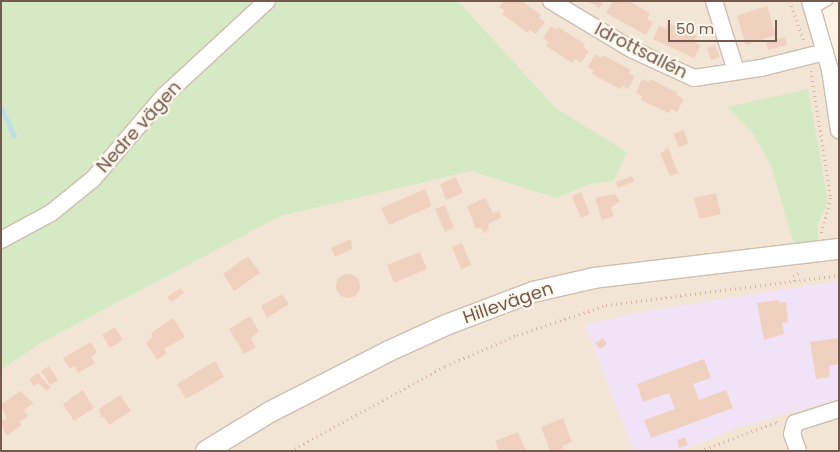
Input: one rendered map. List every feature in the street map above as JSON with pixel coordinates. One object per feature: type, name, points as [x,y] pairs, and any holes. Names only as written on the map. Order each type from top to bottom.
[{"type":"street","name":"Nedre vägen","points":[[1,240],[51,213],[93,179],[164,96],[268,1]]},
{"type":"street","name":"Idrottsallén","points":[[551,1],[632,50],[694,78],[825,52]]},
{"type":"street","points":[[714,1],[736,71]]},
{"type":"street","points":[[811,6],[825,52],[839,130]]},
{"type":"street","name":"Hillevägen","points":[[206,451],[270,412],[446,324],[533,292],[594,278],[831,250]]},
{"type":"street","points":[[798,451],[792,428],[804,418],[839,408]]},
{"type":"lane","points":[[811,6],[828,1]]},
{"type":"path","points":[[790,1],[809,56],[831,198],[821,233],[831,250]]},
{"type":"path","points":[[794,281],[793,276],[807,270]]},
{"type":"path","points":[[290,451],[445,366],[526,332],[606,305],[839,275]]},
{"type":"path","points":[[700,451],[776,422],[792,428]]},
{"type":"shaded area","points":[[458,1],[806,1],[839,78],[839,451],[1,451],[1,370],[41,343],[281,216],[471,170],[556,198],[591,184],[614,181],[627,152],[556,108]]},
{"type":"shaded area","points":[[839,281],[839,399],[739,427],[681,451],[634,451],[585,325],[652,310]]},
{"type":"green space","points":[[1,1],[458,1],[556,108],[627,152],[614,181],[591,184],[556,198],[471,171],[281,216],[41,343],[1,370]]},
{"type":"green space","points":[[808,89],[828,202],[818,224],[818,243],[794,245],[771,166],[752,132],[727,107]]},
{"type":"building","points":[[503,1],[522,1],[541,15],[539,18],[545,22],[536,34],[530,30],[528,33],[502,14],[505,11],[499,7]]},
{"type":"building","points":[[586,1],[604,1],[600,8]]},
{"type":"building","points":[[613,1],[629,1],[650,13],[647,19],[653,22],[646,35],[606,13]]},
{"type":"building","points":[[767,6],[776,35],[746,45],[737,16]]},
{"type":"building","points":[[668,23],[697,36],[694,42],[701,45],[694,58],[653,39],[659,26],[666,29]]},
{"type":"building","points":[[551,26],[556,30],[558,27],[585,44],[583,47],[589,51],[581,63],[575,59],[572,63],[546,46],[548,42],[543,38]]},
{"type":"building","points":[[785,37],[787,45],[768,50],[766,42]]},
{"type":"building","points":[[715,45],[720,57],[711,60],[707,48]]},
{"type":"building","points":[[595,54],[601,58],[603,55],[631,70],[629,73],[635,76],[628,89],[622,86],[620,89],[592,74],[594,71],[588,67]]},
{"type":"building","points":[[642,79],[649,82],[650,79],[678,93],[677,95],[684,99],[677,112],[671,109],[669,113],[641,100],[642,96],[636,93]]},
{"type":"building","points":[[684,130],[688,144],[679,147],[673,134]]},
{"type":"building","points":[[668,147],[678,173],[670,176],[660,154]]},
{"type":"building","points":[[632,176],[635,181],[618,188],[616,182]]},
{"type":"building","points":[[456,177],[463,193],[446,200],[440,184]]},
{"type":"building","points":[[425,189],[432,206],[389,225],[381,208]]},
{"type":"building","points":[[581,192],[590,214],[581,218],[572,196]]},
{"type":"building","points":[[716,193],[721,214],[699,219],[694,198]]},
{"type":"building","points":[[615,194],[620,201],[611,208],[614,216],[602,220],[595,198]]},
{"type":"building","points":[[485,198],[493,213],[499,211],[502,217],[488,224],[489,230],[484,233],[480,227],[476,229],[467,206]]},
{"type":"building","points":[[445,205],[454,228],[445,232],[435,209]]},
{"type":"building","points":[[351,239],[352,249],[335,257],[331,248]]},
{"type":"building","points":[[462,243],[471,265],[461,269],[452,247]]},
{"type":"building","points":[[420,252],[427,269],[394,283],[387,265]]},
{"type":"building","points":[[248,256],[260,273],[234,291],[223,274]]},
{"type":"building","points":[[348,274],[357,277],[360,286],[357,295],[348,298],[339,295],[336,286],[339,277]]},
{"type":"building","points":[[180,288],[184,293],[171,302],[167,297]]},
{"type":"building","points":[[282,294],[289,304],[267,318],[261,306]]},
{"type":"building","points":[[779,300],[779,303],[786,302],[788,322],[782,323],[784,334],[764,340],[757,303]]},
{"type":"building","points":[[250,316],[259,331],[251,338],[256,347],[244,354],[229,329]]},
{"type":"building","points":[[173,318],[185,337],[164,349],[167,353],[157,360],[146,343],[153,337],[151,333]]},
{"type":"building","points":[[115,327],[123,340],[110,348],[102,335]]},
{"type":"building","points":[[603,338],[607,344],[600,349],[595,343]]},
{"type":"building","points":[[839,338],[839,364],[829,366],[830,377],[816,379],[810,342]]},
{"type":"building","points":[[91,342],[97,352],[91,357],[95,363],[78,373],[75,366],[70,369],[63,358]]},
{"type":"building","points":[[704,359],[711,378],[693,384],[699,400],[726,390],[733,408],[651,438],[644,420],[675,409],[669,393],[643,402],[637,384]]},
{"type":"building","points":[[215,361],[224,377],[186,399],[177,384]]},
{"type":"building","points":[[49,366],[58,380],[50,385],[41,371]]},
{"type":"building","points":[[38,373],[51,388],[46,391],[39,383],[34,386],[29,379]]},
{"type":"building","points":[[83,390],[94,408],[74,421],[63,404]]},
{"type":"building","points":[[20,391],[34,403],[24,410],[28,416],[19,422],[22,425],[6,436],[1,422],[7,418],[1,405]]},
{"type":"building","points":[[120,395],[131,411],[109,425],[104,417],[101,418],[99,409]]},
{"type":"building","points":[[563,418],[572,442],[562,446],[564,451],[550,451],[541,427]]},
{"type":"building","points":[[518,432],[526,451],[499,451],[495,441]]},
{"type":"building","points":[[685,437],[688,445],[679,448],[677,440]]},
{"type":"waterway","points":[[1,107],[14,135]]}]
